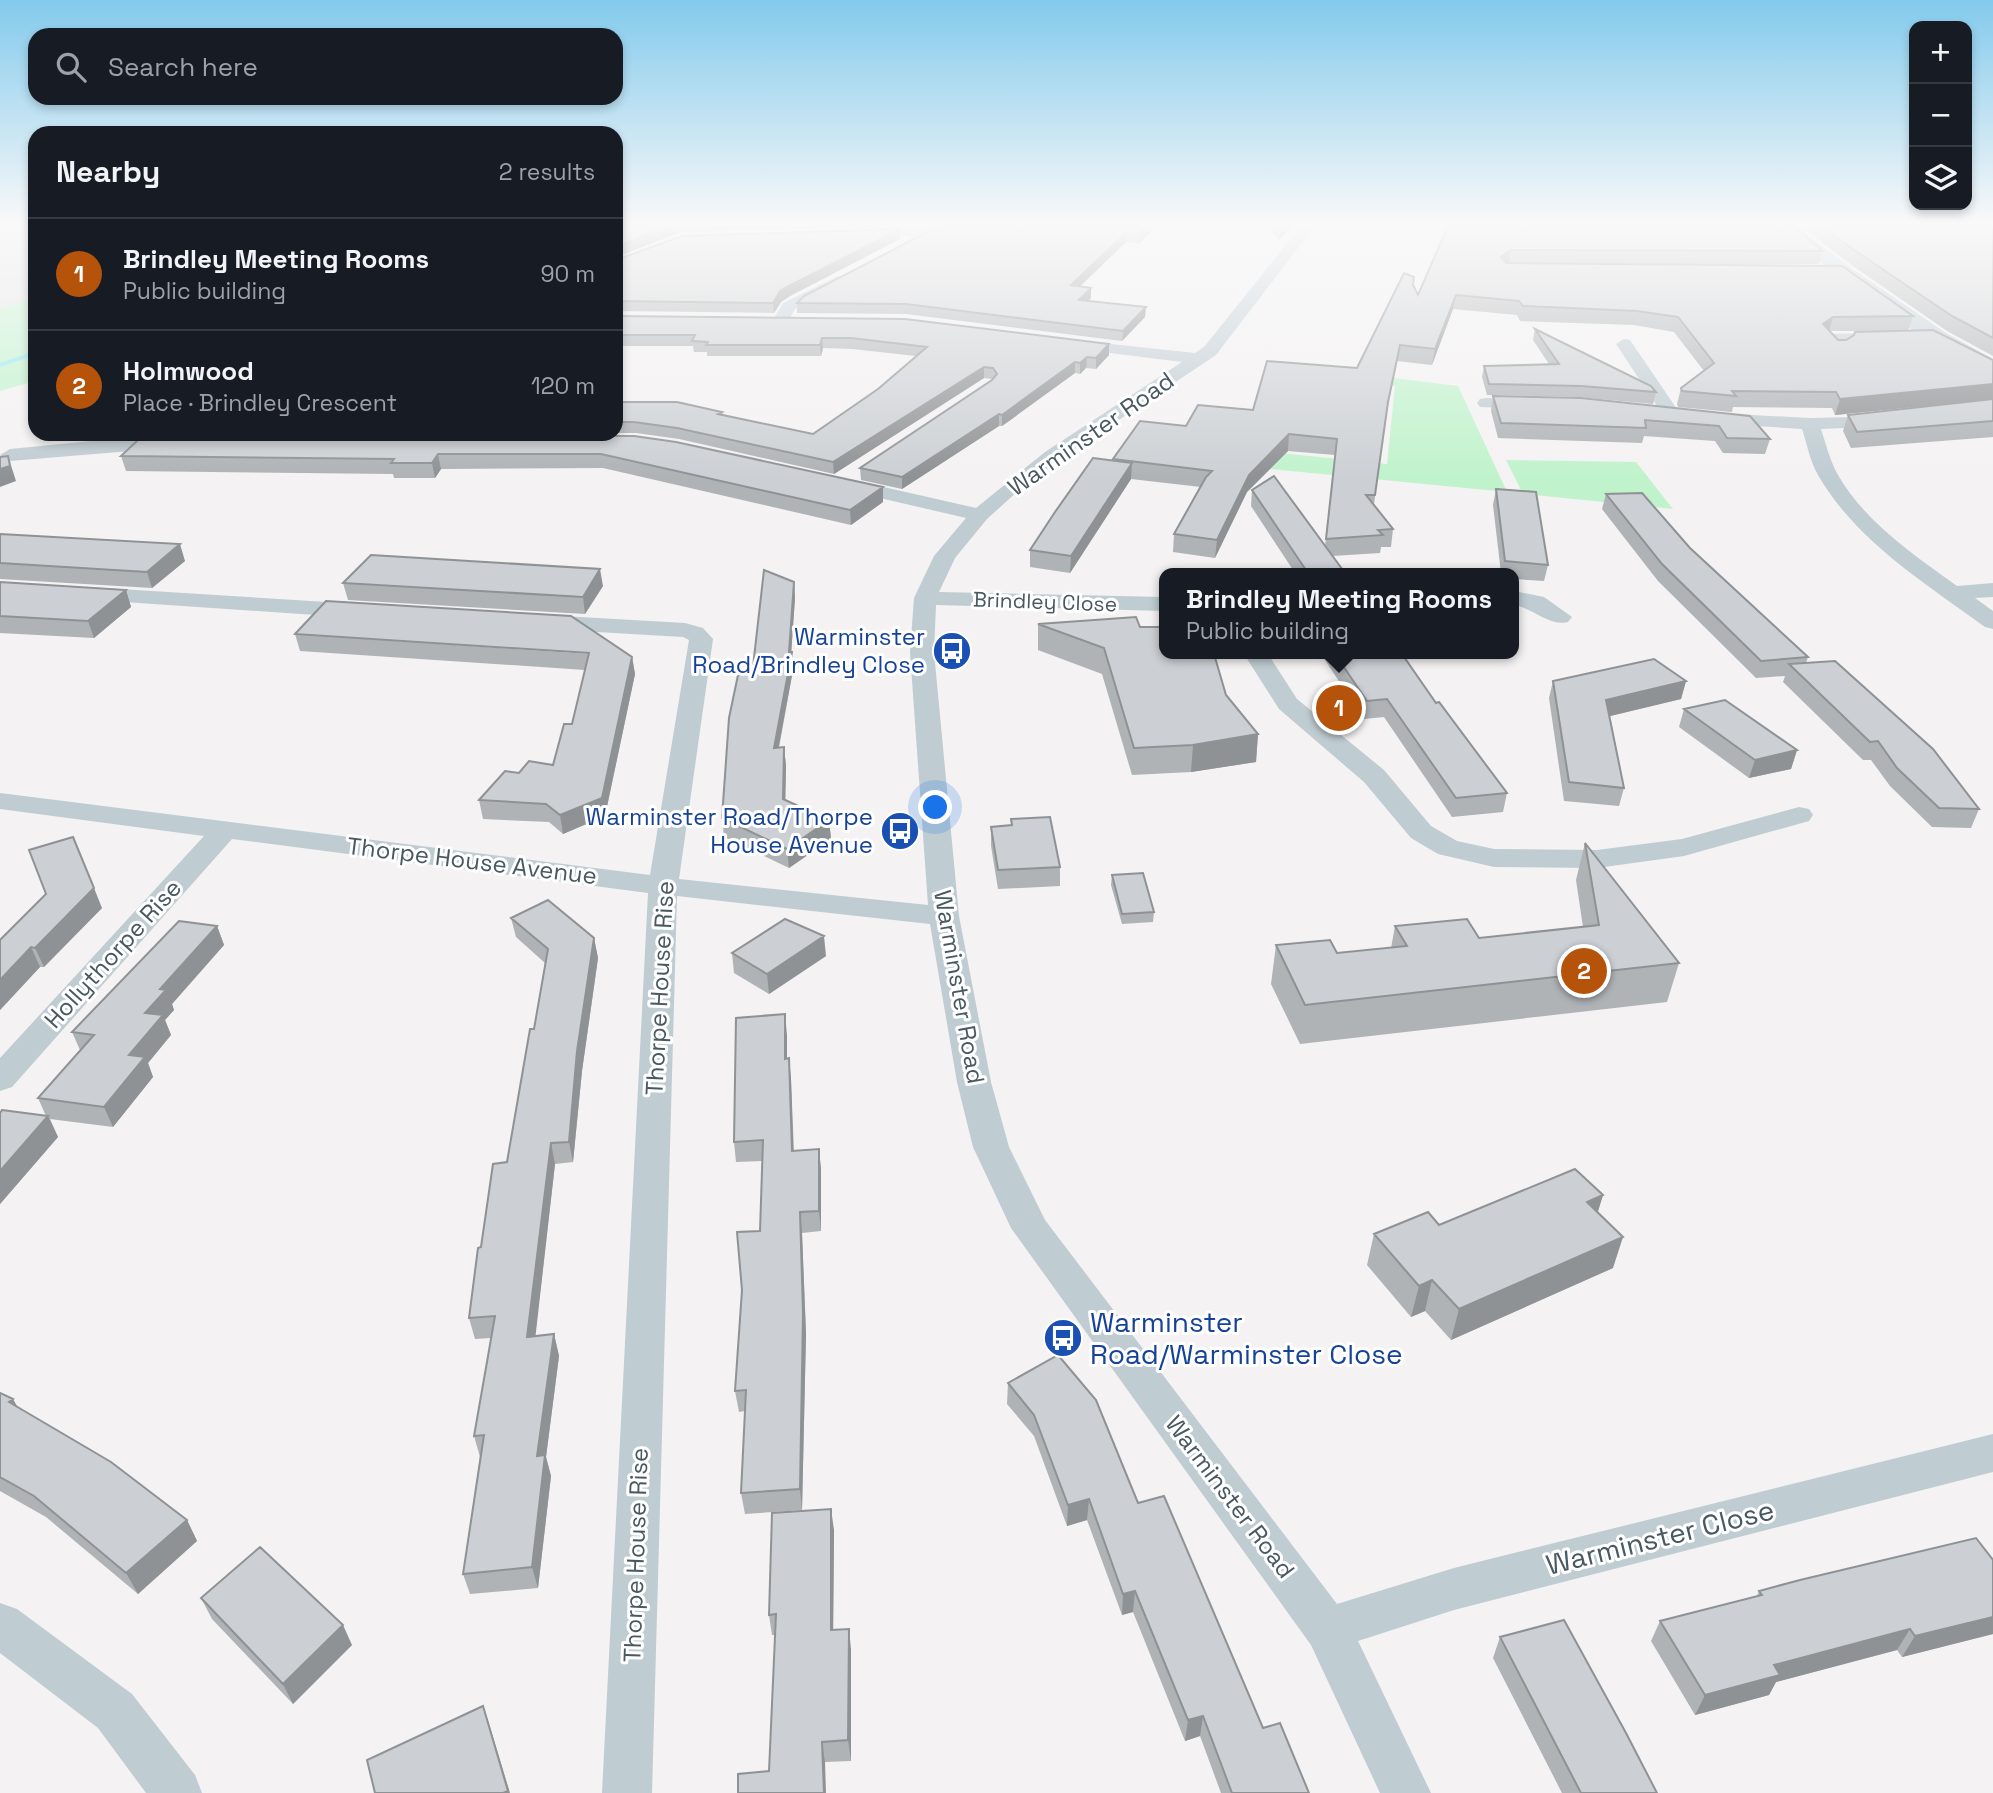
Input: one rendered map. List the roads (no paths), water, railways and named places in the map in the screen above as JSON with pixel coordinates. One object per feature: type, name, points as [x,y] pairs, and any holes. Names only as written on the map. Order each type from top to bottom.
[{"type":"street","points":[[785,310],[774,320],[807,320]]},
{"type":"street","name":"Warminster Road","points":[[1243,310],[1210,351],[1052,456],[1011,487],[980,515],[945,556],[925,598],[922,652],[944,916],[974,1082],[991,1147],[1030,1228],[1328,1629],[1406,1793]]},
{"type":"street","points":[[1898,310],[1938,338],[1993,368]]},
{"type":"street","points":[[1840,348],[1829,339],[1938,338]]},
{"type":"street","points":[[1052,341],[1199,359]]},
{"type":"street","points":[[1624,344],[1684,416]]},
{"type":"street","points":[[1486,404],[1547,404]]},
{"type":"street","points":[[1649,413],[1810,424],[1910,417]]},
{"type":"street","points":[[1810,424],[1828,474],[1851,506],[1887,541],[1993,622]]},
{"type":"street","points":[[5,457],[50,441]]},
{"type":"street","points":[[5,457],[111,445],[188,443]]},
{"type":"street","points":[[860,468],[831,481],[980,515]]},
{"type":"street","points":[[1954,593],[1993,590]]},
{"type":"street","points":[[68,593],[384,612]]},
{"type":"street","name":"Brindley Close","points":[[925,598],[1159,604]]},
{"type":"street","points":[[1519,599],[1536,602],[1560,617]]},
{"type":"street","name":"Thorpe House Rise","points":[[520,620],[685,630],[695,633],[701,639],[663,886],[627,1793]]},
{"type":"street","points":[[1259,659],[1288,704],[1374,776],[1421,832],[1448,848],[1494,858],[1597,859],[1684,846],[1798,815]]},
{"type":"street","name":"Thorpe House Avenue","points":[[0,801],[663,886],[944,916]]},
{"type":"street","name":"Hollythorpe Rise","points":[[0,1079],[226,829]]},
{"type":"street","name":"Warminster Close","points":[[1328,1629],[1454,1589],[1993,1452]]},
{"type":"street","points":[[0,1625],[115,1711],[177,1793]]},
{"type":"waterway","points":[[0,365],[28,355]]},
{"type":"place","name":"Warminster Road/Brindley Close","points":[[952,651]]},
{"type":"place","name":"Brindley Meeting Rooms","points":[[1339,708]]},
{"type":"place","name":"Warminster Road/Thorpe House Avenue","points":[[900,831]]},
{"type":"place","name":"Holmwood","points":[[1584,971]]},
{"type":"place","name":"Warminster Road/Warminster Close","points":[[1063,1338]]}]
